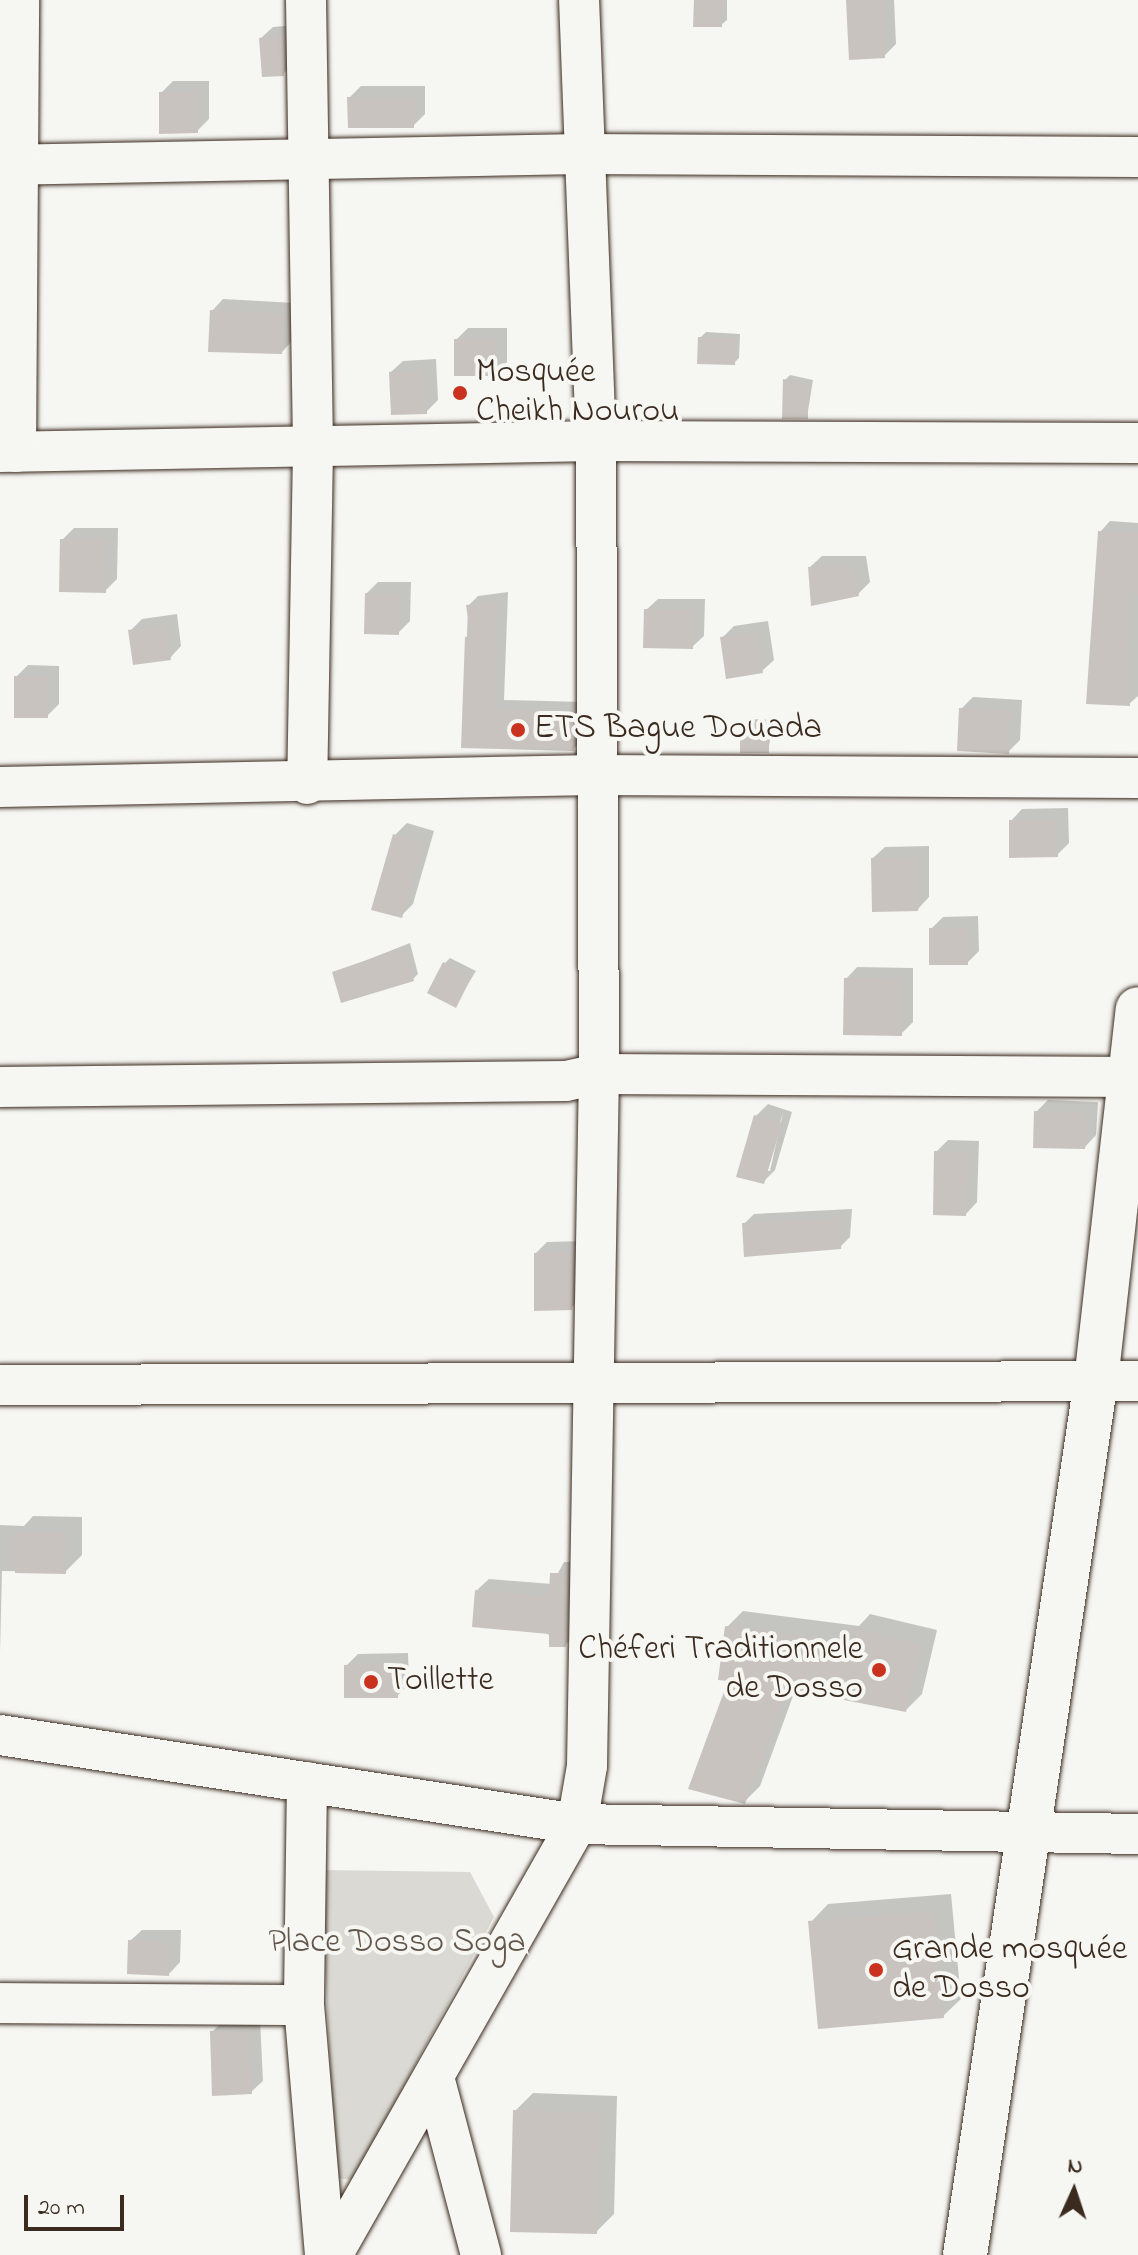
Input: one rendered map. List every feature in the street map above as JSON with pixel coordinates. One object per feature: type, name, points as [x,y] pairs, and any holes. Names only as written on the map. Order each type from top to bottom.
[{"type":"street","points":[[19,0],[9,166],[8,452],[313,450],[596,441],[1138,443]]},
{"type":"street","points":[[306,0],[313,450],[307,784]]},
{"type":"street","points":[[332,2255],[577,1824],[587,1766],[599,1074],[595,775],[596,441],[581,154],[579,0]]},
{"type":"street","points":[[9,166],[307,164],[581,154],[1138,157]]},
{"type":"street","points":[[0,787],[307,784],[595,775],[1138,778]]},
{"type":"street","points":[[965,2255],[1029,1834],[1117,1381],[1138,1009]]},
{"type":"street","points":[[0,1087],[566,1081],[599,1074],[1134,1077]]},
{"type":"street","points":[[0,1385],[1117,1381]]},
{"type":"street","points":[[0,1735],[577,1824],[1138,1834]]},
{"type":"street","points":[[307,1782],[304,2005],[325,2255]]},
{"type":"street","points":[[0,2003],[304,2005]]},
{"type":"street","points":[[434,2077],[481,2255]]},
{"type":"green space","name":"Place Dosso Soga","points":[[321,1870],[470,1872],[494,1917],[354,2180],[335,2178]]},
{"type":"building","points":[[694,0],[723,0],[722,27],[693,27]]},
{"type":"building","points":[[846,0],[883,0],[885,58],[849,60]]},
{"type":"building","points":[[284,36],[284,76],[262,77],[259,38]]},
{"type":"building","points":[[159,92],[198,92],[198,133],[159,134]]},
{"type":"building","points":[[347,97],[414,97],[414,128],[348,128]]},
{"type":"building","points":[[210,310],[285,314],[282,354],[208,352]]},
{"type":"building","points":[[698,337],[736,338],[735,365],[697,364]]},
{"type":"building","points":[[454,339],[496,339],[496,376],[454,376]]},
{"type":"building","points":[[425,370],[427,414],[391,415],[389,372]]},
{"type":"building","points":[[783,379],[808,385],[808,419],[782,419]]},
{"type":"building","points":[[1098,531],[1138,533],[1138,595],[1128,594],[1130,706],[1086,704]]},
{"type":"building","points":[[60,539],[107,539],[106,593],[59,592]]},
{"type":"building","points":[[808,567],[854,567],[859,596],[811,606]]},
{"type":"building","points":[[365,593],[400,593],[399,635],[364,634]]},
{"type":"building","points":[[499,601],[495,709],[574,711],[574,751],[461,748],[465,637],[471,637],[466,605]]},
{"type":"building","points":[[644,609],[694,610],[693,649],[643,648]]},
{"type":"building","points":[[166,625],[171,660],[133,665],[128,630]]},
{"type":"building","points":[[757,632],[763,673],[726,679],[720,637]]},
{"type":"building","points":[[14,676],[48,677],[48,718],[14,718]]},
{"type":"building","points":[[959,708],[1011,711],[1009,754],[957,751]]},
{"type":"building","points":[[740,723],[769,724],[769,753],[740,753]]},
{"type":"building","points":[[1057,819],[1058,857],[1009,858],[1009,820]]},
{"type":"building","points":[[393,834],[424,843],[402,918],[371,910]]},
{"type":"building","points":[[918,857],[918,911],[872,912],[871,858]]},
{"type":"building","points":[[967,927],[968,965],[929,965],[929,928]]},
{"type":"building","points":[[405,947],[414,981],[341,1003],[332,972]]},
{"type":"building","points":[[443,962],[472,976],[456,1008],[427,993]]},
{"type":"building","points":[[844,978],[902,979],[902,1036],[843,1035]]},
{"type":"building","points":[[1034,1111],[1087,1113],[1085,1149],[1033,1148]]},
{"type":"building","points":[[754,1115],[782,1123],[764,1184],[736,1177]]},
{"type":"building","points":[[934,1151],[968,1152],[966,1216],[933,1215]]},
{"type":"building","points":[[843,1218],[841,1249],[744,1257],[742,1223]]},
{"type":"building","points":[[573,1252],[572,1310],[534,1311],[534,1253]]},
{"type":"building","points":[[15,1532],[67,1533],[66,1574],[15,1573]]},
{"type":"building","points":[[550,1573],[567,1573],[566,1647],[549,1647],[549,1634],[472,1627],[475,1590],[549,1596]]},
{"type":"building","points":[[725,1626],[850,1642],[853,1629],[922,1645],[906,1712],[788,1689],[745,1804],[688,1789],[728,1681],[718,1680]]},
{"type":"building","name":"Toillette","points":[[397,1664],[398,1698],[344,1698],[344,1665]]},
{"type":"building","name":"Grande mosquée de Dosso","points":[[934,1911],[944,2018],[818,2029],[808,1921]]},
{"type":"building","points":[[128,1940],[170,1942],[169,1976],[127,1974]]},
{"type":"building","points":[[249,2029],[252,2094],[212,2096],[210,2031]]},
{"type":"building","points":[[513,2110],[600,2113],[597,2234],[510,2232]]},
{"type":"place","name":"Mosquée Cheikh Nourou","points":[[460,393]]},
{"type":"place","name":"ETS Bague Douada","points":[[518,730]]},
{"type":"place","name":"Chéferi Traditionnele de Dosso","points":[[879,1670]]},
{"type":"place","name":"Toillette","points":[[371,1682]]},
{"type":"place","name":"Grande mosquée de Dosso","points":[[876,1970]]}]
